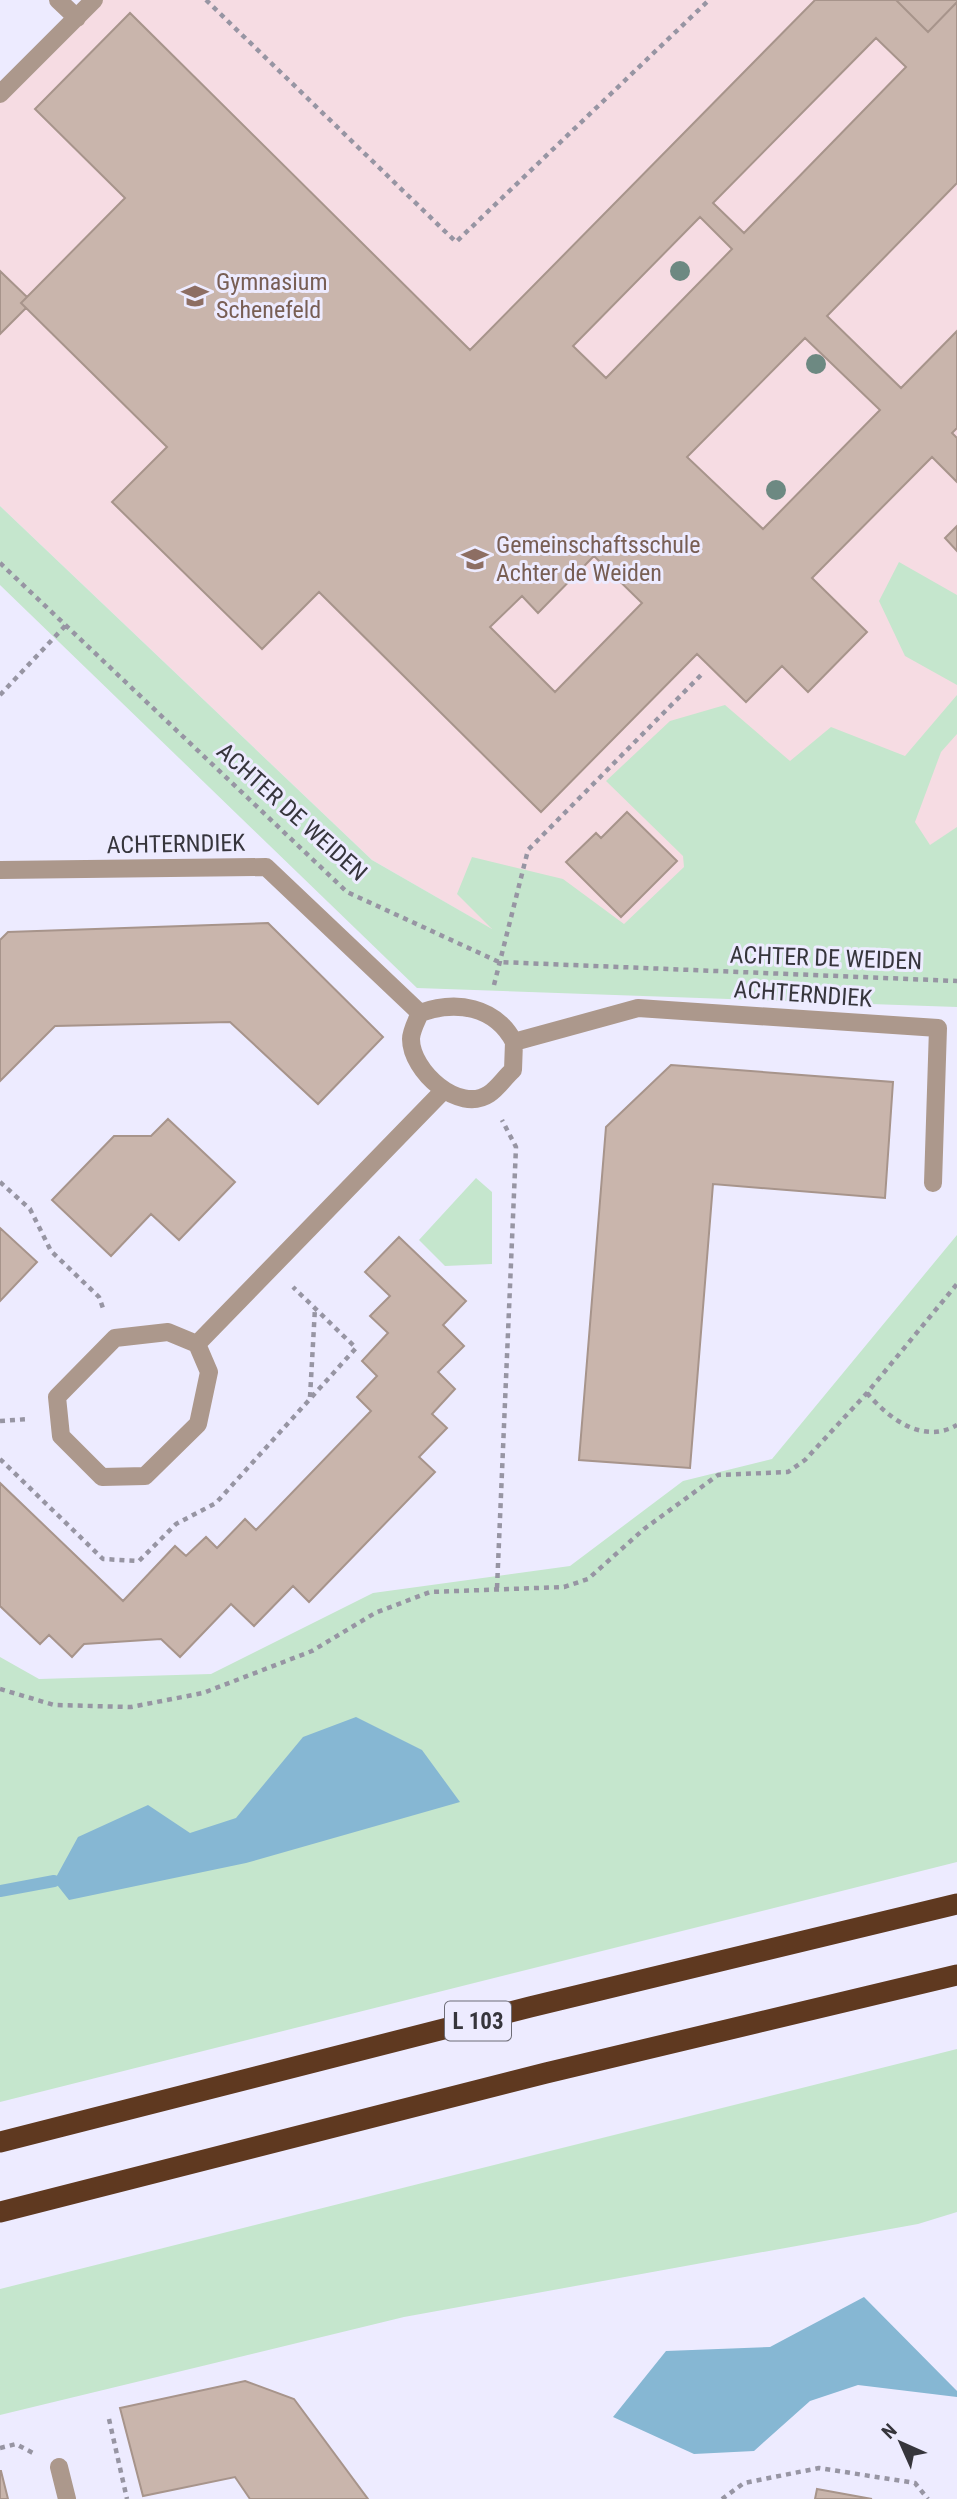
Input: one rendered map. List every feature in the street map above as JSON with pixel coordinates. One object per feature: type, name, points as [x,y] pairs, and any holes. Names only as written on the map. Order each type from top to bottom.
[{"type":"highway","name":"L 103","points":[[0,2142],[530,2007],[957,1904]]},
{"type":"highway","points":[[0,2212],[546,2073],[957,1975]]},
{"type":"street","points":[[58,0],[77,19]]},
{"type":"street","points":[[0,94],[94,0]]},
{"type":"street","name":"ACHTERNDIEK","points":[[0,870],[266,867],[420,1013]]},
{"type":"street","points":[[442,1005],[487,1013],[505,1024],[514,1042],[513,1070],[489,1094],[470,1101],[444,1090],[417,1062],[411,1039],[420,1013],[442,1005]]},
{"type":"street","name":"ACHTERNDIEK","points":[[514,1042],[638,1008],[938,1028],[933,1183]]},
{"type":"street","points":[[197,1344],[444,1090]]},
{"type":"street","points":[[168,1332],[197,1344],[209,1372],[198,1424],[145,1476],[102,1476],[61,1436],[57,1397],[115,1338],[168,1332]]},
{"type":"street","points":[[59,2467],[67,2499]]},
{"type":"path","points":[[206,0],[456,242],[709,0]]},
{"type":"path","name":"ACHTER DE WEIDEN","points":[[0,563],[347,892],[499,962],[957,981]]},
{"type":"path","points":[[0,695],[66,625]]},
{"type":"path","points":[[499,962],[528,850],[704,672]]},
{"type":"path","points":[[489,1094],[516,1147],[498,1588]]},
{"type":"path","points":[[0,1182],[30,1209],[51,1251],[99,1297],[115,1338]]},
{"type":"path","points":[[0,1689],[54,1705],[131,1707],[204,1693],[312,1651],[375,1613],[430,1592],[564,1587],[588,1580],[644,1529],[718,1475],[788,1472],[796,1466],[867,1393],[957,1284]]},
{"type":"path","points":[[310,1398],[315,1308]]},
{"type":"path","points":[[867,1393],[887,1416],[919,1432],[951,1429],[957,1425]]},
{"type":"path","points":[[109,2419],[127,2499]]},
{"type":"path","points":[[722,2499],[744,2483],[818,2468],[915,2483],[928,2499]]},
{"type":"shaded area","points":[[86,0],[957,0],[957,945],[495,931],[372,860],[0,506],[0,86]]},
{"type":"green space","points":[[0,506],[372,860],[492,929],[457,894],[472,857],[563,879],[624,924],[684,867],[683,856],[606,781],[670,721],[725,705],[790,761],[831,727],[905,756],[957,695],[957,734],[941,752],[915,822],[930,845],[957,827],[957,1007],[417,988],[0,585]]},
{"type":"green space","points":[[899,562],[957,595],[957,685],[905,656],[879,601]]},
{"type":"green space","points":[[476,1178],[492,1192],[492,1264],[445,1266],[419,1240]]},
{"type":"green space","points":[[957,1235],[957,1862],[0,2102],[0,1657],[39,1679],[211,1674],[373,1593],[570,1566],[683,1481],[772,1459]]},
{"type":"green space","points":[[957,2049],[957,2212],[918,2224],[404,2317],[0,2415],[0,2289]]},
{"type":"water","points":[[356,1717],[422,1750],[460,1802],[246,1863],[69,1900],[54,1881],[78,1837],[148,1805],[190,1833],[236,1818],[303,1737]]},
{"type":"water","points":[[864,2297],[957,2391],[957,2397],[858,2385],[810,2401],[754,2451],[694,2454],[613,2417],[666,2351],[770,2347]]},
{"type":"building","points":[[815,0],[896,0],[928,32],[957,2],[957,183],[827,316],[901,388],[957,331],[957,428],[952,433],[957,438],[957,482],[932,457],[812,578],[867,632],[808,692],[782,666],[746,702],[697,654],[541,812],[319,592],[262,649],[112,502],[167,447],[21,303],[125,198],[35,109],[130,13],[470,350]],"holes":[[[876,38],[906,67],[744,233],[713,203]],[[700,217],[732,249],[606,378],[573,346]],[[805,338],[880,410],[763,529],[687,457]],[[594,556],[642,603],[555,692],[490,627],[522,596],[538,613]]]},
{"type":"building","points":[[896,0],[957,0],[957,2],[928,32]]},
{"type":"building","points":[[0,271],[27,297],[21,303],[26,308],[0,334]]},
{"type":"building","points":[[957,526],[957,551],[945,538]]},
{"type":"building","points":[[627,812],[677,861],[621,917],[566,862],[596,833],[601,838]]},
{"type":"building","points":[[268,923],[383,1037],[318,1104],[230,1022],[55,1026],[0,1081],[0,940],[8,932]]},
{"type":"building","points":[[671,1065],[893,1082],[885,1198],[713,1184],[690,1468],[579,1460],[606,1127]]},
{"type":"building","points":[[168,1119],[235,1182],[179,1240],[151,1214],[111,1256],[52,1200],[114,1136],[151,1136]]},
{"type":"building","points":[[0,1228],[37,1262],[0,1301]]},
{"type":"building","points":[[399,1237],[466,1301],[443,1325],[464,1346],[438,1372],[455,1389],[432,1414],[447,1428],[419,1457],[435,1472],[309,1602],[293,1586],[254,1626],[231,1604],[180,1657],[161,1639],[84,1644],[72,1657],[49,1635],[40,1644],[0,1606],[0,1483],[123,1601],[175,1546],[186,1556],[206,1537],[217,1548],[245,1519],[256,1530],[371,1411],[357,1397],[377,1376],[362,1361],[388,1333],[370,1316],[390,1296],[365,1272]]},
{"type":"building","points":[[245,2381],[294,2399],[368,2499],[250,2499],[235,2477],[143,2496],[120,2408]]},
{"type":"building","points":[[1,2471],[8,2499],[0,2499]]},
{"type":"building","points":[[817,2489],[872,2499],[815,2499]]},
{"type":"waterway","points":[[0,1891],[54,1881]]},
{"type":"place","name":"Gymnasium Schenefeld","points":[[195,296]]},
{"type":"place","name":"Gemeinschaftsschule Achter de Weiden","points":[[475,559]]}]
